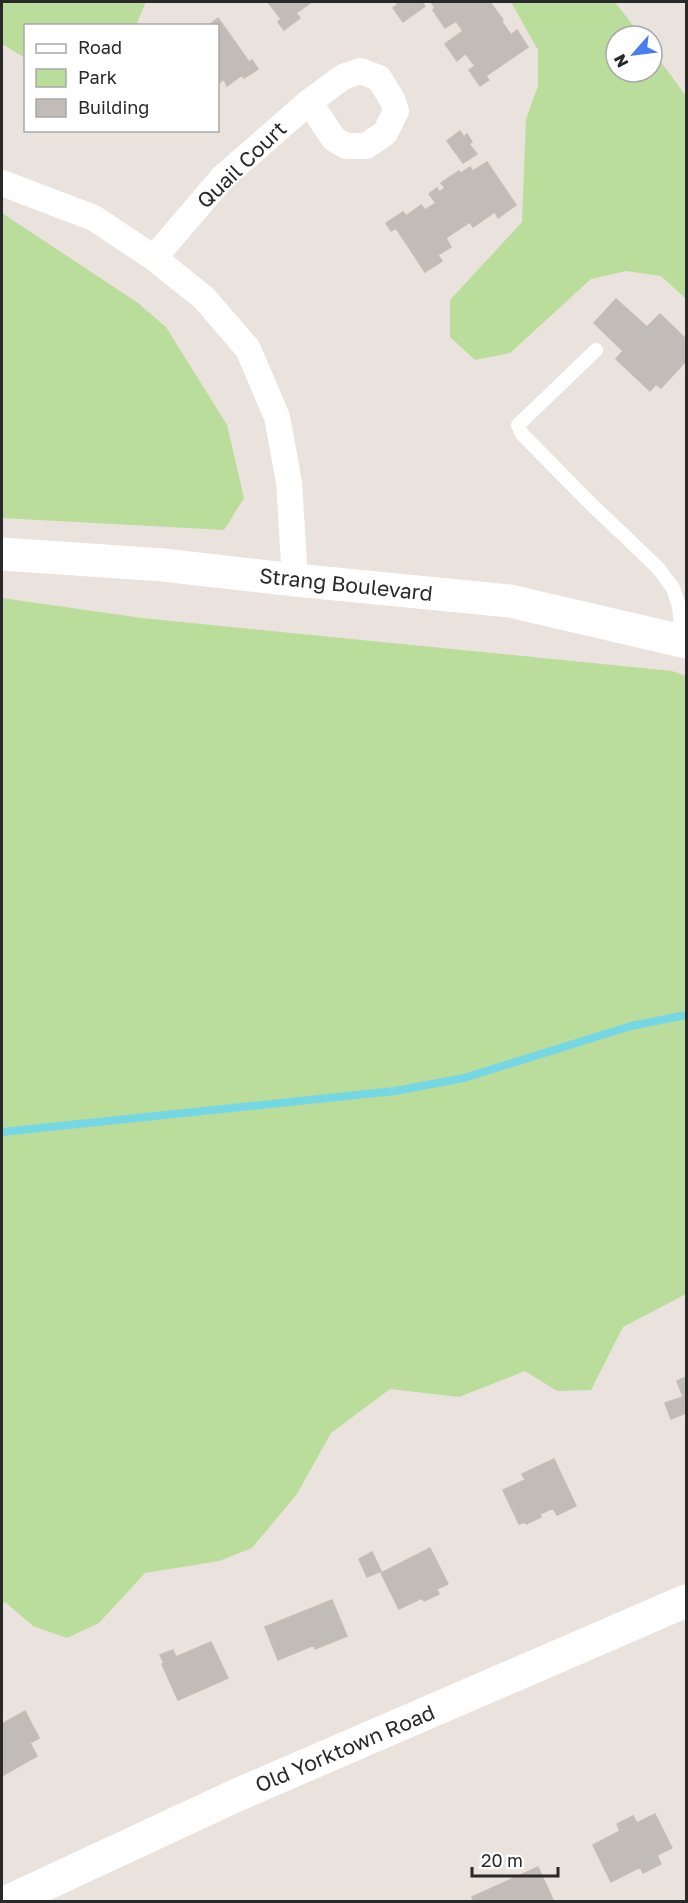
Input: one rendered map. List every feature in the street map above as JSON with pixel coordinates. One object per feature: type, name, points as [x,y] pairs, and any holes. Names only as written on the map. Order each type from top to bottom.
[{"type":"main road","name":"Strang Boulevard","points":[[2,554],[163,565],[510,601],[684,641]]},
{"type":"main road","name":"Old Yorktown Road","points":[[7,1902],[237,1796],[687,1601]]},
{"type":"street","name":"Quail Court","points":[[154,258],[223,177],[309,102]]},
{"type":"street","points":[[2,183],[94,218],[154,258],[204,298],[248,349],[277,417],[289,482],[295,580]]},
{"type":"lane","points":[[596,350],[518,425],[522,434],[658,568],[673,588],[679,606],[684,641]]},
{"type":"green space","points":[[2,2],[146,2],[136,24],[24,24],[24,57],[2,44]]},
{"type":"green space","points":[[511,2],[615,2],[632,24],[604,24],[604,84],[664,84],[664,66],[686,96],[686,299],[661,276],[626,271],[591,279],[510,353],[475,360],[450,337],[450,300],[522,222],[526,119],[538,86],[538,50]]},
{"type":"green space","points":[[2,213],[138,303],[166,327],[227,425],[244,498],[224,530],[2,518]]},
{"type":"green space","points":[[2,598],[142,618],[672,671],[686,676],[686,1294],[623,1327],[591,1390],[557,1391],[525,1371],[459,1397],[390,1389],[331,1433],[297,1494],[252,1548],[219,1561],[145,1573],[99,1623],[67,1638],[33,1626],[5,1602],[2,1604]]},
{"type":"building","points":[[268,2],[312,2],[296,13],[300,18],[284,30],[278,22],[281,19]]},
{"type":"building","points":[[396,2],[422,2],[425,6],[403,22],[393,8],[398,4]]},
{"type":"building","points":[[431,2],[490,2],[503,20],[457,61],[445,44],[463,31],[456,21],[445,28],[433,10],[435,8]]},
{"type":"building","points":[[218,18],[249,62],[252,60],[258,69],[244,78],[242,75],[227,86],[224,79],[219,83],[219,24],[210,24]]},
{"type":"building","points":[[502,22],[511,35],[517,30],[528,47],[486,76],[489,80],[480,86],[469,70],[475,66],[466,54]]},
{"type":"building","points":[[460,131],[464,137],[467,134],[472,142],[469,144],[477,154],[463,163],[447,141]]},
{"type":"building","points":[[487,162],[516,205],[498,218],[495,212],[473,227],[470,222],[446,238],[451,247],[438,255],[442,261],[425,272],[396,228],[391,231],[386,223],[403,212],[406,216],[421,205],[425,210],[436,203],[429,194],[437,188],[439,192],[445,188],[441,183],[459,171],[461,173],[470,167],[473,171]]},
{"type":"building","points":[[616,299],[647,327],[660,314],[686,339],[686,361],[661,388],[656,384],[650,391],[616,359],[623,351],[594,323]]},
{"type":"building","points":[[686,1377],[686,1413],[671,1419],[665,1403],[683,1397],[677,1381]]},
{"type":"building","points":[[554,1459],[576,1506],[557,1515],[553,1508],[540,1514],[541,1517],[526,1524],[525,1522],[519,1524],[503,1490],[525,1480],[522,1474]]},
{"type":"building","points":[[430,1548],[448,1584],[437,1589],[439,1594],[424,1601],[422,1598],[399,1609],[381,1573]]},
{"type":"building","points":[[372,1552],[381,1571],[367,1577],[359,1559]]},
{"type":"building","points":[[332,1600],[347,1636],[315,1649],[314,1645],[278,1660],[265,1627]]},
{"type":"building","points":[[211,1642],[228,1678],[178,1700],[160,1655],[173,1650],[176,1657]]},
{"type":"building","points":[[25,1711],[39,1738],[30,1743],[37,1756],[2,1776],[2,1724]]},
{"type":"building","points":[[655,1814],[672,1848],[657,1855],[661,1864],[643,1873],[640,1867],[611,1882],[593,1845],[620,1831],[617,1824],[633,1816],[637,1823]]},
{"type":"building","points":[[538,1867],[554,1902],[474,1902],[472,1897]]},
{"type":"waterway","points":[[2,1132],[395,1091],[464,1078],[631,1026],[686,1015]]}]
